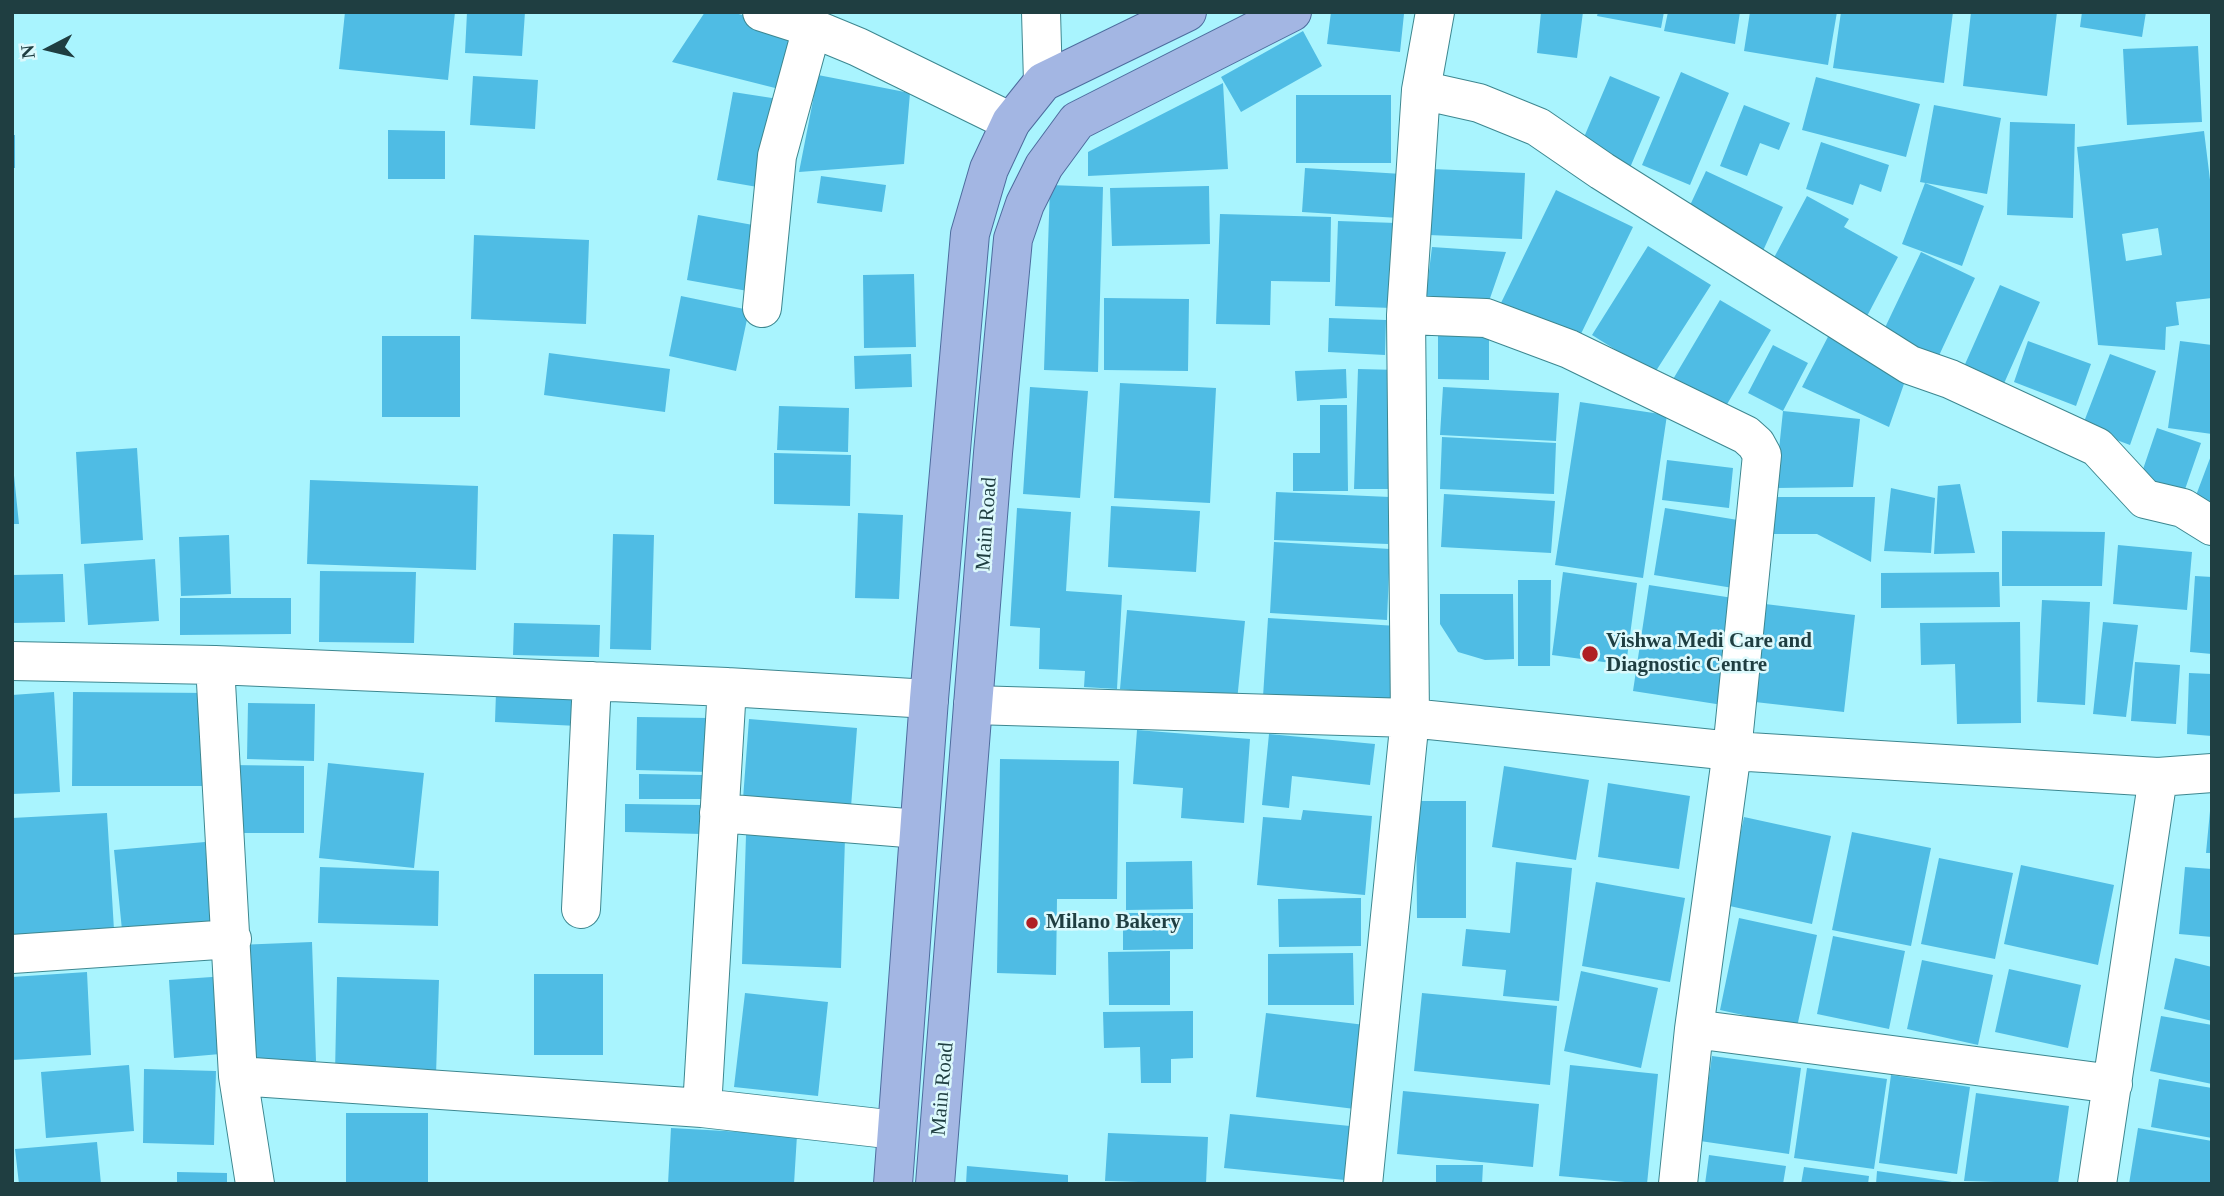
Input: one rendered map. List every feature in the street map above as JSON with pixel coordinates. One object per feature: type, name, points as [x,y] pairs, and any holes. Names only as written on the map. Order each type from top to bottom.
[{"type":"main road","name":"Main Road","points":[[893,1184],[929,699],[970,234],[989,169],[1012,122],[1043,82],[1186,12]]},
{"type":"main road","name":"Main Road","points":[[935,1184],[1013,239],[1025,204],[1044,166],[1077,121],[1292,12]]},
{"type":"street","points":[[762,12],[812,27],[1012,122]]},
{"type":"street","points":[[1041,12],[1043,82]]},
{"type":"street","points":[[1363,1184],[1409,718],[1406,315],[1421,90],[1435,12]]},
{"type":"street","points":[[762,308],[778,156],[812,27]]},
{"type":"street","points":[[1421,90],[1479,103],[1538,127],[1602,171],[1910,365],[1950,379],[2097,447],[2146,499],[2183,508],[2212,526]]},
{"type":"street","points":[[1406,315],[1486,318],[1569,349],[1746,435],[1756,444],[1762,455],[1732,751],[1694,1030],[1678,1184]]},
{"type":"street","points":[[12,661],[215,665],[727,687],[929,699]]},
{"type":"street","points":[[215,665],[238,1076],[256,1184]]},
{"type":"street","points":[[581,909],[592,681]]},
{"type":"street","points":[[702,1108],[727,687]]},
{"type":"street","points":[[973,705],[1409,718],[1732,751],[2158,777],[2212,773]]},
{"type":"street","points":[[2096,1184],[2158,777]]},
{"type":"street","points":[[719,813],[919,829]]},
{"type":"street","points":[[12,954],[232,939]]},
{"type":"street","points":[[1694,1030],[2113,1084]]},
{"type":"street","points":[[238,1076],[702,1108],[895,1130]]},
{"type":"building","points":[[345,12],[455,12],[448,80],[339,69]]},
{"type":"building","points":[[467,12],[525,12],[522,56],[465,53]]},
{"type":"building","points":[[705,12],[731,12],[806,32],[791,92],[672,62]]},
{"type":"building","points":[[1331,12],[1404,14],[1400,52],[1327,44]]},
{"type":"building","points":[[1541,12],[1583,12],[1577,58],[1537,53]]},
{"type":"building","points":[[1598,12],[1664,12],[1661,28],[1597,16]]},
{"type":"building","points":[[1668,12],[1740,12],[1735,44],[1664,31]]},
{"type":"building","points":[[1750,12],[1837,12],[1828,65],[1744,51]]},
{"type":"building","points":[[1841,12],[1953,12],[1944,83],[1833,68]]},
{"type":"building","points":[[1971,12],[2057,12],[2047,96],[1963,86]]},
{"type":"building","points":[[2082,12],[2146,12],[2142,37],[2080,27]]},
{"type":"building","points":[[1303,31],[1322,66],[1241,112],[1221,77]]},
{"type":"building","points":[[2198,46],[2202,122],[2127,125],[2123,49]]},
{"type":"building","points":[[1681,72],[1729,93],[1690,185],[1642,165]]},
{"type":"building","points":[[818,75],[910,93],[904,164],[799,172]]},
{"type":"building","points":[[473,76],[538,80],[535,129],[470,125]]},
{"type":"building","points":[[1610,76],[1660,97],[1629,170],[1579,149]]},
{"type":"building","points":[[1816,77],[1920,104],[1906,157],[1802,130]]},
{"type":"building","points":[[1223,83],[1228,169],[1088,176],[1088,152]]},
{"type":"building","points":[[733,92],[785,100],[769,189],[717,180]]},
{"type":"building","points":[[1296,95],[1391,95],[1391,163],[1296,163]]},
{"type":"building","points":[[1744,105],[1790,123],[1779,150],[1760,143],[1747,176],[1720,166]]},
{"type":"building","points":[[1934,105],[2001,118],[1987,194],[1920,182]]},
{"type":"building","points":[[2010,122],[2075,124],[2073,218],[2007,215]]},
{"type":"building","points":[[388,130],[445,131],[445,179],[388,179]]},
{"type":"building","points":[[2204,131],[2212,196],[2212,298],[2176,302],[2179,325],[2166,327],[2165,350],[2098,345],[2077,147]],"holes":[[[2158,228],[2162,255],[2126,261],[2122,234]]]},
{"type":"building","points":[[12,135],[15,135],[15,168],[12,168]]},
{"type":"building","points":[[1821,142],[1889,165],[1881,192],[1860,184],[1853,205],[1806,189]]},
{"type":"building","points":[[1305,168],[1402,174],[1399,218],[1302,212]]},
{"type":"building","points":[[1432,169],[1525,173],[1522,239],[1429,235]]},
{"type":"building","points":[[1706,171],[1783,207],[1762,253],[1685,216]]},
{"type":"building","points":[[821,176],[886,185],[882,212],[817,203]]},
{"type":"building","points":[[1925,183],[1984,206],[1962,266],[1902,244]]},
{"type":"building","points":[[1050,185],[1103,187],[1098,372],[1044,370]]},
{"type":"building","points":[[1209,186],[1210,244],[1112,246],[1110,188]]},
{"type":"building","points":[[1556,190],[1633,227],[1577,342],[1500,305]]},
{"type":"building","points":[[1807,196],[1849,219],[1844,227],[1898,257],[1865,320],[1769,267]]},
{"type":"building","points":[[1220,214],[1331,217],[1330,282],[1271,281],[1270,325],[1216,324]]},
{"type":"building","points":[[698,215],[764,227],[753,292],[687,280]]},
{"type":"building","points":[[1338,221],[1396,223],[1392,308],[1335,306]]},
{"type":"building","points":[[474,235],[589,240],[586,324],[471,319]]},
{"type":"building","points":[[1648,246],[1711,285],[1654,374],[1592,335]]},
{"type":"building","points":[[1432,247],[1506,252],[1488,304],[1425,304]]},
{"type":"building","points":[[1921,252],[1975,278],[1936,362],[1881,336]]},
{"type":"building","points":[[914,274],[916,347],[864,348],[863,275]]},
{"type":"building","points":[[2000,285],[2040,302],[2002,388],[1962,371]]},
{"type":"building","points":[[681,296],[749,310],[736,371],[669,356]]},
{"type":"building","points":[[1104,298],[1189,299],[1188,371],[1104,370]]},
{"type":"building","points":[[1720,300],[1771,330],[1723,411],[1672,381]]},
{"type":"building","points":[[1329,318],[1386,320],[1385,355],[1328,352]]},
{"type":"building","points":[[1438,324],[1489,324],[1489,380],[1438,379]]},
{"type":"building","points":[[1832,329],[1906,378],[1889,427],[1802,387]]},
{"type":"building","points":[[382,336],[460,336],[460,417],[382,417]]},
{"type":"building","points":[[2028,341],[2091,364],[2076,406],[2014,382]]},
{"type":"building","points":[[2180,341],[2212,345],[2212,434],[2168,428]]},
{"type":"building","points":[[1773,345],[1808,363],[1783,411],[1748,393]]},
{"type":"building","points":[[549,353],[670,369],[665,412],[544,395]]},
{"type":"building","points":[[911,354],[912,387],[855,389],[854,356]]},
{"type":"building","points":[[2110,354],[2156,371],[2130,445],[2082,427]]},
{"type":"building","points":[[1346,369],[1347,398],[1297,401],[1295,371]]},
{"type":"building","points":[[1358,369],[1399,370],[1396,489],[1354,489]]},
{"type":"building","points":[[1120,383],[1216,388],[1210,503],[1114,498]]},
{"type":"building","points":[[1030,387],[1088,391],[1080,498],[1023,494]]},
{"type":"building","points":[[1443,387],[1559,393],[1556,441],[1440,435]]},
{"type":"building","points":[[1580,402],[1667,415],[1643,578],[1555,565]]},
{"type":"building","points":[[1320,405],[1347,405],[1348,491],[1293,491],[1293,453],[1320,453]]},
{"type":"building","points":[[779,406],[849,408],[848,452],[777,450]]},
{"type":"building","points":[[1783,411],[1860,419],[1853,487],[1775,488]]},
{"type":"building","points":[[2157,428],[2201,443],[2182,498],[2138,484]]},
{"type":"building","points":[[1442,437],[1556,443],[1554,494],[1440,489]]},
{"type":"building","points":[[137,448],[143,540],[81,544],[76,452]]},
{"type":"building","points":[[774,453],[851,455],[850,506],[774,504]]},
{"type":"building","points":[[2212,453],[2212,513],[2192,506]]},
{"type":"building","points":[[12,456],[19,524],[12,524]]},
{"type":"building","points":[[1667,460],[1733,468],[1729,508],[1662,500]]},
{"type":"building","points":[[310,480],[478,486],[476,570],[307,564]]},
{"type":"building","points":[[1960,484],[1975,553],[1934,554],[1938,486]]},
{"type":"building","points":[[1891,488],[1935,498],[1931,553],[1884,551]]},
{"type":"building","points":[[1276,492],[1390,497],[1388,544],[1274,540]]},
{"type":"building","points":[[1444,494],[1555,501],[1551,553],[1441,547]]},
{"type":"building","points":[[1774,497],[1875,497],[1871,562],[1817,534],[1771,534]]},
{"type":"building","points":[[1111,506],[1200,511],[1196,572],[1108,567]]},
{"type":"building","points":[[1017,508],[1071,512],[1066,591],[1122,595],[1117,689],[1084,687],[1085,671],[1039,669],[1040,628],[1010,626]]},
{"type":"building","points":[[1665,508],[1750,522],[1739,589],[1654,575]]},
{"type":"building","points":[[858,513],[903,515],[899,599],[855,598]]},
{"type":"building","points":[[2002,531],[2105,532],[2102,586],[2002,586]]},
{"type":"building","points":[[613,534],[654,535],[651,650],[610,649]]},
{"type":"building","points":[[229,535],[231,594],[181,596],[179,537]]},
{"type":"building","points":[[1274,542],[1390,549],[1387,620],[1270,613]]},
{"type":"building","points":[[2118,545],[2192,552],[2187,610],[2113,604]]},
{"type":"building","points":[[155,559],[159,621],[88,625],[84,564]]},
{"type":"building","points":[[320,571],[416,572],[414,643],[319,642]]},
{"type":"building","points":[[1563,572],[1637,583],[1626,665],[1552,655]]},
{"type":"building","points":[[1999,572],[2000,607],[1881,608],[1881,573]]},
{"type":"building","points":[[63,574],[65,622],[12,623],[12,575]]},
{"type":"building","points":[[2195,576],[2212,577],[2212,654],[2190,652]]},
{"type":"building","points":[[1518,580],[1551,580],[1550,666],[1518,666]]},
{"type":"building","points":[[1649,585],[1746,600],[1729,706],[1633,691]]},
{"type":"building","points":[[1440,594],[1513,594],[1514,659],[1485,660],[1458,652],[1440,624]]},
{"type":"building","points":[[180,598],[291,598],[291,634],[180,635]]},
{"type":"building","points":[[2042,600],[2090,602],[2085,705],[2037,702]]},
{"type":"building","points":[[1757,603],[1855,615],[1844,712],[1746,701]]},
{"type":"building","points":[[1127,610],[1245,621],[1237,701],[1120,689]]},
{"type":"building","points":[[1268,618],[1397,626],[1393,705],[1263,697]]},
{"type":"building","points":[[2020,622],[2021,723],[1957,724],[1955,664],[1921,665],[1920,623]]},
{"type":"building","points":[[2103,622],[2138,625],[2126,717],[2093,714]]},
{"type":"building","points":[[514,623],[600,625],[599,657],[513,655]]},
{"type":"building","points":[[2135,662],[2180,665],[2176,724],[2131,721]]},
{"type":"building","points":[[2189,673],[2212,674],[2212,736],[2187,734]]},
{"type":"building","points":[[54,692],[60,792],[12,794],[12,695]]},
{"type":"building","points":[[73,692],[212,693],[211,786],[72,786]]},
{"type":"building","points":[[496,692],[579,696],[578,726],[495,722]]},
{"type":"building","points":[[248,703],[315,704],[314,761],[247,759]]},
{"type":"building","points":[[637,717],[710,718],[709,772],[636,770]]},
{"type":"building","points":[[749,719],[857,728],[851,807],[743,799]]},
{"type":"building","points":[[1137,730],[1250,739],[1244,823],[1181,818],[1183,788],[1133,784]]},
{"type":"building","points":[[1269,734],[1375,744],[1370,785],[1292,776],[1289,808],[1262,805]]},
{"type":"building","points":[[1000,759],[1119,761],[1117,899],[1057,899],[1056,975],[997,973]]},
{"type":"building","points":[[328,763],[424,773],[414,868],[319,858]]},
{"type":"building","points":[[231,765],[304,766],[304,833],[230,833]]},
{"type":"building","points":[[1504,766],[1589,780],[1576,860],[1492,847]]},
{"type":"building","points":[[639,774],[703,775],[703,799],[639,799]]},
{"type":"building","points":[[1608,783],[1690,796],[1679,869],[1598,857]]},
{"type":"building","points":[[1416,801],[1466,801],[1466,918],[1417,918]]},
{"type":"building","points":[[625,804],[703,805],[702,834],[625,832]]},
{"type":"building","points":[[1303,810],[1372,816],[1365,895],[1257,885],[1263,817],[1301,820]]},
{"type":"building","points":[[2210,811],[2212,853],[2206,853]]},
{"type":"building","points":[[107,813],[114,930],[12,935],[12,818]]},
{"type":"building","points":[[1744,817],[1831,836],[1812,924],[1725,905]]},
{"type":"building","points":[[1852,832],[1931,848],[1911,946],[1832,930]]},
{"type":"building","points":[[746,835],[845,838],[841,968],[742,964]]},
{"type":"building","points":[[205,842],[212,923],[122,930],[114,850]]},
{"type":"building","points":[[1939,858],[2013,873],[1995,959],[1921,944]]},
{"type":"building","points":[[1192,861],[1193,909],[1126,910],[1126,862]]},
{"type":"building","points":[[1516,862],[1572,868],[1559,1001],[1503,996],[1506,970],[1462,966],[1466,929],[1510,933]]},
{"type":"building","points":[[2021,865],[2114,885],[2098,965],[2004,944]]},
{"type":"building","points":[[320,867],[439,871],[438,926],[318,923]]},
{"type":"building","points":[[2185,867],[2212,869],[2212,937],[2179,934]]},
{"type":"building","points":[[1596,882],[1685,898],[1670,982],[1582,966]]},
{"type":"building","points":[[1361,898],[1361,946],[1279,947],[1278,899]]},
{"type":"building","points":[[1123,913],[1193,913],[1193,949],[1123,950]]},
{"type":"building","points":[[1739,918],[1817,935],[1797,1027],[1720,1010]]},
{"type":"building","points":[[1833,936],[1905,951],[1889,1029],[1817,1014]]},
{"type":"building","points":[[312,942],[316,1061],[242,1064],[237,945]]},
{"type":"building","points":[[1170,951],[1170,1005],[1109,1005],[1108,952]]},
{"type":"building","points":[[1353,953],[1354,1005],[1268,1005],[1268,954]]},
{"type":"building","points":[[2175,958],[2212,967],[2212,1021],[2164,1009]]},
{"type":"building","points":[[1922,960],[1993,975],[1978,1045],[1907,1029]]},
{"type":"building","points":[[2009,969],[2081,985],[2068,1048],[1995,1032]]},
{"type":"building","points":[[1581,971],[1658,988],[1641,1068],[1564,1051]]},
{"type":"building","points":[[87,972],[91,1055],[12,1060],[12,977]]},
{"type":"building","points":[[534,974],[603,974],[603,1055],[534,1055]]},
{"type":"building","points":[[226,976],[232,1053],[174,1058],[169,980]]},
{"type":"building","points":[[337,977],[439,980],[436,1075],[335,1073]]},
{"type":"building","points":[[745,993],[828,1002],[818,1096],[734,1087]]},
{"type":"building","points":[[1422,993],[1557,1006],[1550,1085],[1414,1071]]},
{"type":"building","points":[[1193,1011],[1193,1058],[1171,1059],[1171,1083],[1141,1083],[1140,1047],[1104,1048],[1103,1012]]},
{"type":"building","points":[[1266,1013],[1365,1025],[1355,1109],[1256,1097]]},
{"type":"building","points":[[2161,1016],[2212,1025],[2212,1084],[2150,1071]]},
{"type":"building","points":[[1712,1056],[1801,1068],[1789,1154],[1700,1141]]},
{"type":"building","points":[[129,1065],[134,1131],[46,1138],[41,1072]]},
{"type":"building","points":[[1570,1065],[1658,1074],[1647,1184],[1559,1176]]},
{"type":"building","points":[[1807,1068],[1887,1079],[1874,1169],[1794,1158]]},
{"type":"building","points":[[144,1069],[216,1071],[214,1145],[143,1143]]},
{"type":"building","points":[[1891,1075],[1970,1087],[1957,1174],[1879,1163]]},
{"type":"building","points":[[2159,1079],[2212,1088],[2212,1138],[2151,1127]]},
{"type":"building","points":[[1403,1091],[1539,1104],[1533,1167],[1397,1154]]},
{"type":"building","points":[[1976,1093],[2069,1106],[2058,1184],[1964,1181]]},
{"type":"building","points":[[346,1113],[428,1113],[428,1184],[346,1184]]},
{"type":"building","points":[[1230,1114],[1350,1126],[1345,1180],[1224,1168]]},
{"type":"building","points":[[671,1128],[797,1135],[794,1184],[668,1184]]},
{"type":"building","points":[[2138,1128],[2212,1141],[2212,1184],[2129,1184]]},
{"type":"building","points":[[1108,1133],[1208,1137],[1206,1184],[1105,1181]]},
{"type":"building","points":[[97,1142],[101,1184],[19,1184],[15,1149]]},
{"type":"building","points":[[1709,1155],[1786,1166],[1783,1184],[1705,1184]]},
{"type":"building","points":[[1436,1165],[1483,1165],[1482,1184],[1436,1184]]},
{"type":"building","points":[[967,1166],[1068,1175],[1068,1184],[966,1184]]},
{"type":"building","points":[[1804,1167],[1869,1176],[1868,1184],[1801,1184]]},
{"type":"building","points":[[1877,1171],[1952,1182],[1952,1184],[1876,1184]]},
{"type":"building","points":[[177,1172],[227,1173],[227,1184],[177,1184]]},
{"type":"place","name":"Vishwa Medi Care and Diagnostic Centre","points":[[1590,654]]},
{"type":"place","name":"Milano Bakery","points":[[1032,923]]}]
